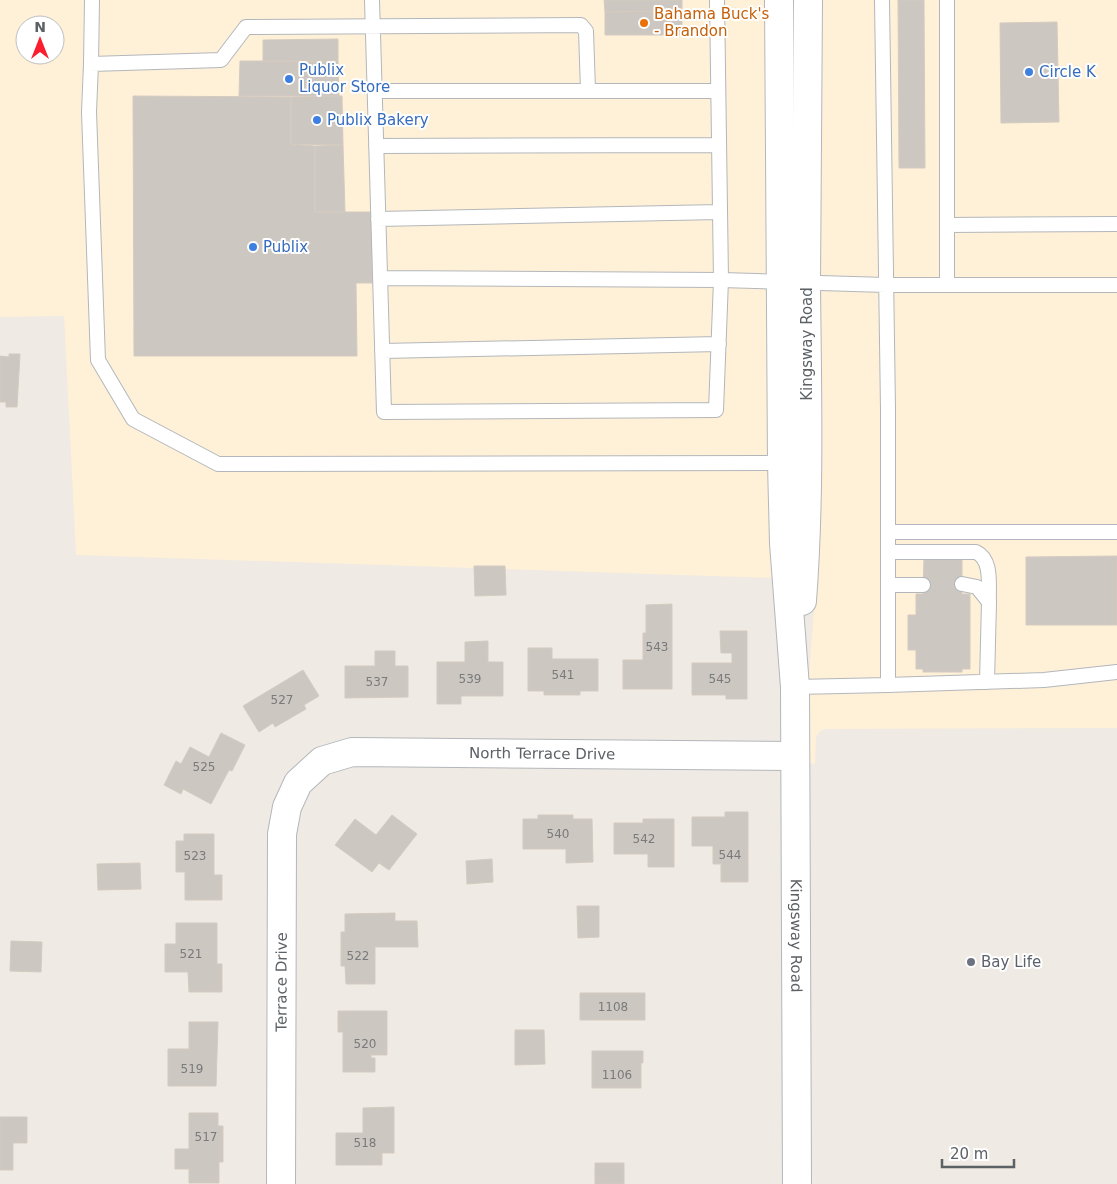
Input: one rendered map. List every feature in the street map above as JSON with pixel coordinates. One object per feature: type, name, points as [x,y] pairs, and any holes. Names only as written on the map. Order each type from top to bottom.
[{"type":"street","name":"Kingsway Road","points":[[779,0],[807,523],[795,687],[797,1184]]},
{"type":"street","name":"Kingsway Road","points":[[795,687],[784,543],[782,463],[808,0]]},
{"type":"street","name":"North Terrace Drive","points":[[298,783],[322,761],[352,752],[795,756]]},
{"type":"street","name":"Terrace Drive","points":[[281,1184],[282,834],[287,807],[298,783]]},
{"type":"lane","points":[[92,0],[89,112],[98,360],[133,419],[218,464],[782,463]]},
{"type":"lane","points":[[372,0],[384,412],[716,410],[722,280],[718,0]]},
{"type":"lane","points":[[882,0],[889,585],[888,685]]},
{"type":"lane","points":[[947,0],[947,285]]},
{"type":"lane","points":[[91,64],[221,60],[246,27],[581,25],[586,31],[588,90]]},
{"type":"lane","points":[[374,91],[718,91]]},
{"type":"lane","points":[[376,146],[719,145]]},
{"type":"lane","points":[[378,219],[720,212]]},
{"type":"lane","points":[[947,225],[1117,224]]},
{"type":"lane","points":[[380,278],[722,280],[886,285],[1117,285]]},
{"type":"lane","points":[[382,351],[719,344]]},
{"type":"lane","points":[[888,532],[1117,532]]},
{"type":"lane","points":[[888,552],[976,552],[983,555],[987,563],[987,682]]},
{"type":"lane","points":[[962,584],[977,587],[988,602]]},
{"type":"lane","points":[[889,585],[923,585]]},
{"type":"lane","points":[[795,687],[1044,680],[1117,672]]},
{"type":"shaded area","points":[[0,0],[767,0],[774,578],[76,555],[64,316],[0,317]]},
{"type":"shaded area","points":[[820,0],[1117,0],[1117,728],[826,729],[820,731],[816,737],[815,764],[808,763],[808,687],[820,528]]},
{"type":"building","points":[[604,0],[682,0],[682,11],[605,12]]},
{"type":"building","points":[[898,0],[924,0],[925,168],[899,168]]},
{"type":"building","name":"Bahama Buck's - Brandon","points":[[682,11],[682,35],[605,35],[605,12]]},
{"type":"building","name":"Circle K","points":[[1057,22],[1059,122],[1001,123],[1000,23]]},
{"type":"building","points":[[338,39],[338,61],[263,62],[263,40]]},
{"type":"building","name":"Publix Liquor Store","points":[[240,61],[338,61],[339,96],[239,96]]},
{"type":"building","name":"Publix","points":[[133,96],[291,97],[291,144],[315,146],[315,212],[372,212],[372,283],[356,283],[357,356],[134,356]]},
{"type":"building","name":"Publix Bakery","points":[[342,96],[343,145],[291,144],[291,97]]},
{"type":"building","name":"Publix","points":[[343,145],[345,212],[315,212],[315,146]]},
{"type":"building","points":[[9,354],[20,354],[17,407],[6,407],[6,402],[0,402],[0,356],[9,357]]},
{"type":"building","points":[[1117,556],[1117,625],[1026,625],[1026,557]]},
{"type":"building","points":[[924,557],[962,557],[962,594],[970,594],[970,669],[962,669],[962,672],[923,672],[923,669],[916,669],[916,650],[908,650],[908,615],[916,615],[916,594],[923,594]]},
{"type":"building","points":[[474,566],[505,566],[506,595],[475,596]]},
{"type":"building","points":[[672,604],[672,689],[623,689],[623,660],[643,660],[643,633],[646,633],[646,605]]},
{"type":"building","points":[[720,631],[747,631],[747,699],[726,699],[726,695],[692,695],[692,663],[732,663],[732,653],[721,653]]},
{"type":"building","points":[[488,641],[488,662],[503,662],[503,696],[461,696],[461,704],[437,704],[437,662],[465,662],[465,642]]},
{"type":"building","points":[[528,648],[552,648],[552,659],[598,659],[598,691],[580,691],[580,695],[544,695],[544,691],[528,691]]},
{"type":"building","points":[[375,651],[395,651],[395,666],[408,666],[408,697],[345,698],[345,666],[375,666]]},
{"type":"building","points":[[303,670],[319,696],[304,705],[306,709],[275,727],[273,723],[259,732],[243,706]]},
{"type":"building","points":[[221,733],[245,745],[232,771],[229,770],[211,804],[183,789],[181,794],[164,785],[176,761],[181,764],[190,747],[209,757]]},
{"type":"building","points":[[725,812],[748,812],[748,882],[721,882],[721,864],[713,864],[713,846],[692,846],[692,817],[725,817]]},
{"type":"building","points":[[392,815],[417,834],[389,870],[379,863],[372,872],[335,845],[355,819],[376,835]]},
{"type":"building","points":[[538,815],[573,815],[573,819],[592,819],[593,862],[566,863],[566,849],[523,849],[523,819],[538,819]]},
{"type":"building","points":[[643,819],[674,819],[674,867],[648,867],[648,854],[614,854],[614,823],[643,823]]},
{"type":"building","points":[[184,834],[214,834],[214,875],[222,875],[222,900],[185,900],[185,872],[176,872],[176,841],[184,841]]},
{"type":"building","points":[[492,859],[493,882],[467,884],[466,861]]},
{"type":"building","points":[[140,863],[141,889],[98,890],[97,864]]},
{"type":"building","points":[[577,906],[599,906],[599,937],[578,938]]},
{"type":"building","points":[[395,913],[395,921],[417,921],[418,947],[375,947],[375,984],[346,984],[345,966],[341,966],[341,932],[345,932],[345,914]]},
{"type":"building","points":[[176,923],[217,923],[217,964],[222,964],[222,992],[189,992],[188,972],[165,972],[165,944],[176,944]]},
{"type":"building","points":[[11,941],[42,942],[41,972],[10,971]]},
{"type":"building","points":[[580,993],[645,993],[645,1020],[580,1020]]},
{"type":"building","points":[[338,1011],[387,1011],[387,1055],[371,1055],[371,1058],[375,1058],[375,1072],[343,1072],[343,1032],[338,1032]]},
{"type":"building","points":[[189,1022],[218,1022],[216,1086],[168,1086],[168,1049],[189,1049]]},
{"type":"building","points":[[515,1030],[544,1030],[545,1064],[515,1065]]},
{"type":"building","points":[[592,1051],[643,1051],[641,1088],[592,1088]]},
{"type":"building","points":[[394,1107],[394,1153],[382,1153],[382,1165],[336,1165],[336,1133],[363,1133],[363,1108]]},
{"type":"building","points":[[189,1113],[218,1113],[218,1126],[223,1126],[223,1162],[219,1162],[219,1183],[189,1183],[189,1169],[175,1169],[175,1149],[189,1149]]},
{"type":"building","points":[[0,1117],[27,1117],[27,1143],[13,1143],[13,1170],[0,1170]]},
{"type":"building","points":[[595,1163],[624,1163],[624,1184],[595,1184]]},
{"type":"place","name":"Bahama Buck's - Brandon","points":[[644,23]]},
{"type":"place","name":"Circle K","points":[[1029,72]]},
{"type":"place","name":"Publix Liquor Store","points":[[289,79]]},
{"type":"place","name":"Publix Bakery","points":[[317,120]]},
{"type":"place","name":"Publix","points":[[253,247]]},
{"type":"place","name":"Bay Life","points":[[971,962]]}]
